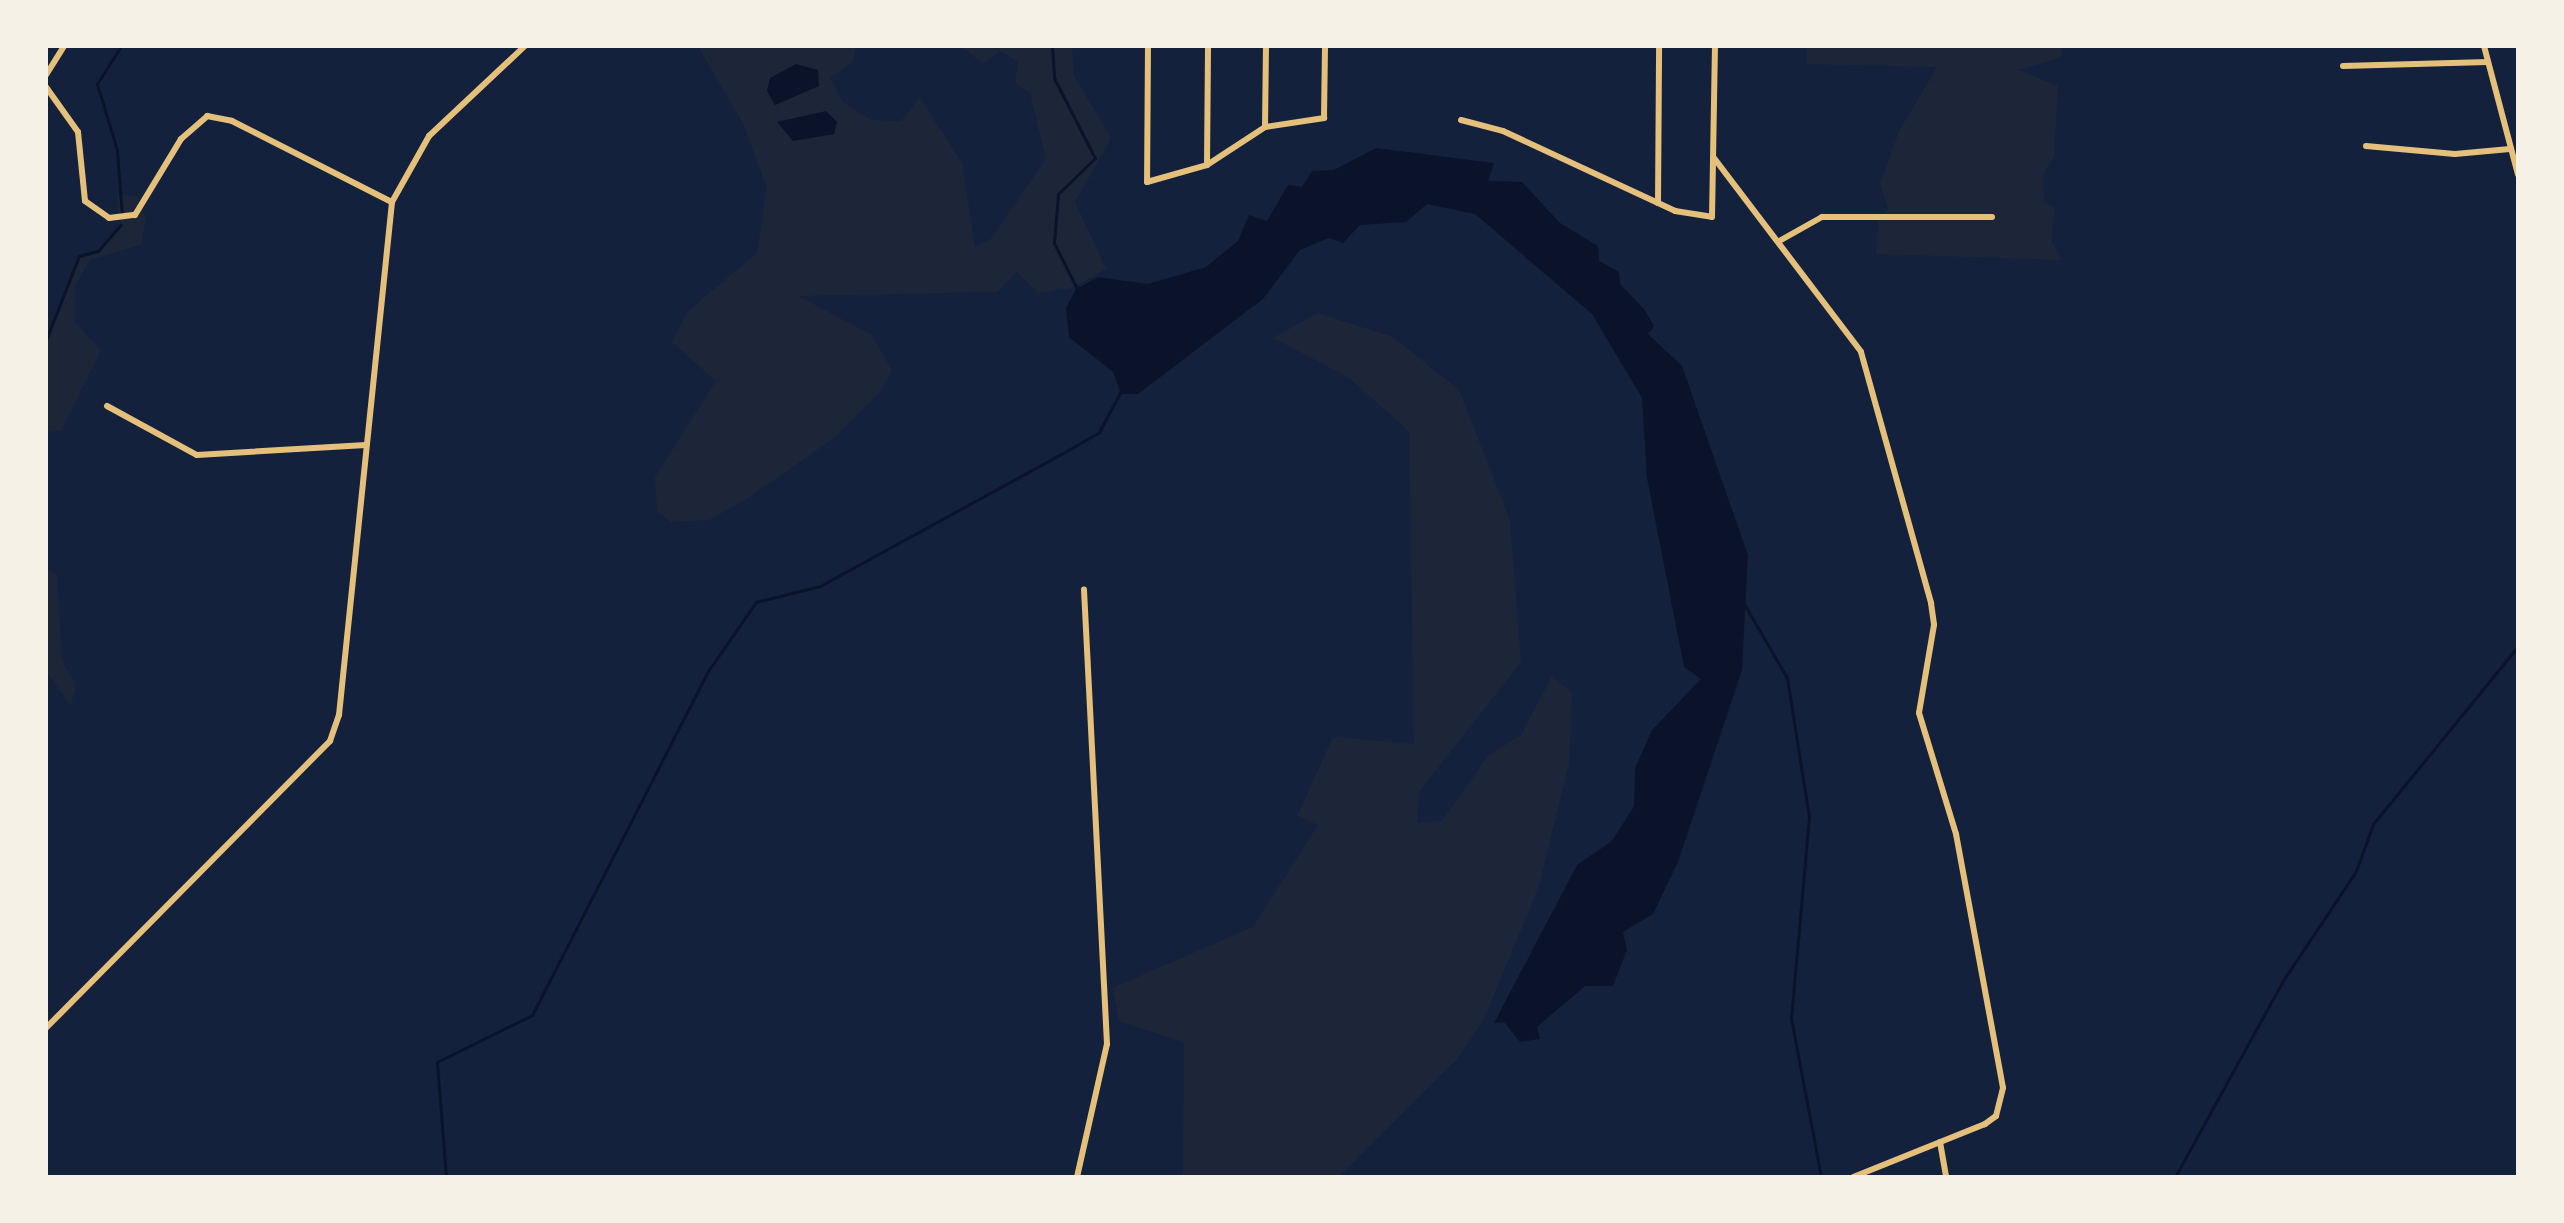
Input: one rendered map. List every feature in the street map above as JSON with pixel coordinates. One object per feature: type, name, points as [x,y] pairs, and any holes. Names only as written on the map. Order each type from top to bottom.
[{"type":"street","points":[[47,74],[64,46]]},
{"type":"street","points":[[46,1028],[330,741],[339,715],[392,202],[429,136],[525,46]]},
{"type":"street","points":[[1148,46],[1147,182],[1207,165],[1265,127],[1324,118],[1325,46]]},
{"type":"street","points":[[1207,165],[1208,46]]},
{"type":"street","points":[[1265,127],[1266,46]]},
{"type":"street","points":[[1658,203],[1659,46]]},
{"type":"street","points":[[1461,120],[1503,131],[1658,203],[1712,217],[1715,46]]},
{"type":"street","points":[[2484,46],[2518,175]]},
{"type":"street","points":[[2343,66],[2488,62]]},
{"type":"street","points":[[46,87],[78,132],[85,201],[109,218],[135,215],[181,139],[207,116],[232,121],[392,202]]},
{"type":"street","points":[[2366,146],[2455,154],[2510,149]]},
{"type":"street","points":[[1714,158],[1781,240],[1861,352],[1931,603],[1934,625],[1919,713],[1956,834],[2003,1088],[1996,1116],[1853,1177]]},
{"type":"street","points":[[1781,240],[1822,217],[1992,217]]},
{"type":"street","points":[[107,406],[197,455],[366,445]]},
{"type":"street","points":[[1077,1177],[1107,1044],[1084,590]]},
{"type":"street","points":[[1940,1142],[1946,1177]]},
{"type":"shaded area","points":[[698,46],[856,46],[853,62],[830,78],[844,103],[872,120],[901,121],[920,98],[962,163],[975,247],[991,239],[1046,159],[1030,93],[1015,82],[1018,62],[1000,51],[983,64],[961,46],[1072,46],[1074,76],[1111,138],[1075,202],[1106,269],[1072,288],[1038,293],[1017,272],[997,292],[798,296],[872,335],[892,370],[881,391],[834,438],[745,500],[709,520],[671,522],[657,511],[655,477],[716,381],[672,342],[687,312],[757,253],[767,188],[743,124]]},
{"type":"shaded area","points":[[1807,46],[2063,46],[2061,58],[2019,70],[2058,86],[2054,156],[2042,177],[2044,201],[2055,209],[2051,240],[2062,260],[1876,254],[1879,221],[1888,209],[1880,184],[1899,131],[1937,67],[1807,64]]},
{"type":"shaded area","points":[[796,64],[818,70],[819,86],[775,105],[767,91],[770,78]]},
{"type":"shaded area","points":[[826,111],[837,122],[834,134],[793,141],[777,122]]},
{"type":"shaded area","points":[[1376,148],[1494,163],[1488,181],[1522,182],[1560,223],[1598,246],[1599,261],[1619,272],[1620,284],[1644,309],[1654,326],[1648,334],[1682,366],[1748,555],[1742,670],[1678,862],[1653,914],[1623,932],[1627,950],[1613,986],[1585,986],[1537,1027],[1540,1039],[1520,1042],[1504,1022],[1494,1023],[1577,865],[1612,841],[1634,806],[1635,768],[1652,730],[1701,679],[1684,667],[1647,478],[1642,398],[1592,314],[1475,214],[1427,204],[1406,222],[1360,225],[1343,243],[1329,238],[1300,250],[1263,299],[1138,394],[1121,394],[1113,372],[1069,337],[1066,308],[1076,289],[1098,277],[1148,284],[1206,267],[1238,241],[1249,215],[1267,221],[1288,185],[1302,187],[1312,171],[1334,170]]},
{"type":"shaded area","points":[[117,195],[138,196],[146,219],[141,245],[90,260],[75,285],[75,322],[101,350],[61,431],[46,430],[46,340],[79,256],[98,251],[121,225]]},
{"type":"shaded area","points":[[1317,313],[1393,337],[1459,390],[1510,520],[1521,662],[1419,792],[1417,823],[1442,821],[1488,756],[1521,735],[1552,676],[1572,693],[1569,764],[1539,886],[1484,1019],[1458,1058],[1338,1177],[1183,1177],[1184,1042],[1120,1022],[1112,988],[1253,927],[1318,825],[1297,816],[1333,737],[1414,744],[1409,431],[1348,377],[1273,338]]},
{"type":"shaded area","points":[[46,570],[57,574],[62,661],[76,684],[71,706],[46,671]]},
{"type":"waterway","points":[[121,46],[97,84],[117,150],[122,216]]},
{"type":"waterway","points":[[1052,46],[1054,78],[1095,158],[1058,194],[1054,243],[1078,291]]},
{"type":"waterway","points":[[46,340],[79,256],[98,251],[121,225]]},
{"type":"waterway","points":[[446,1177],[437,1062],[532,1015],[708,671],[756,602],[820,586],[1070,449],[1099,432],[1121,391]]},
{"type":"waterway","points":[[1743,602],[1787,678],[1809,817],[1791,1018],[1821,1177]]},
{"type":"waterway","points":[[2175,1177],[2282,982],[2356,871],[2373,824],[2518,646]]}]
